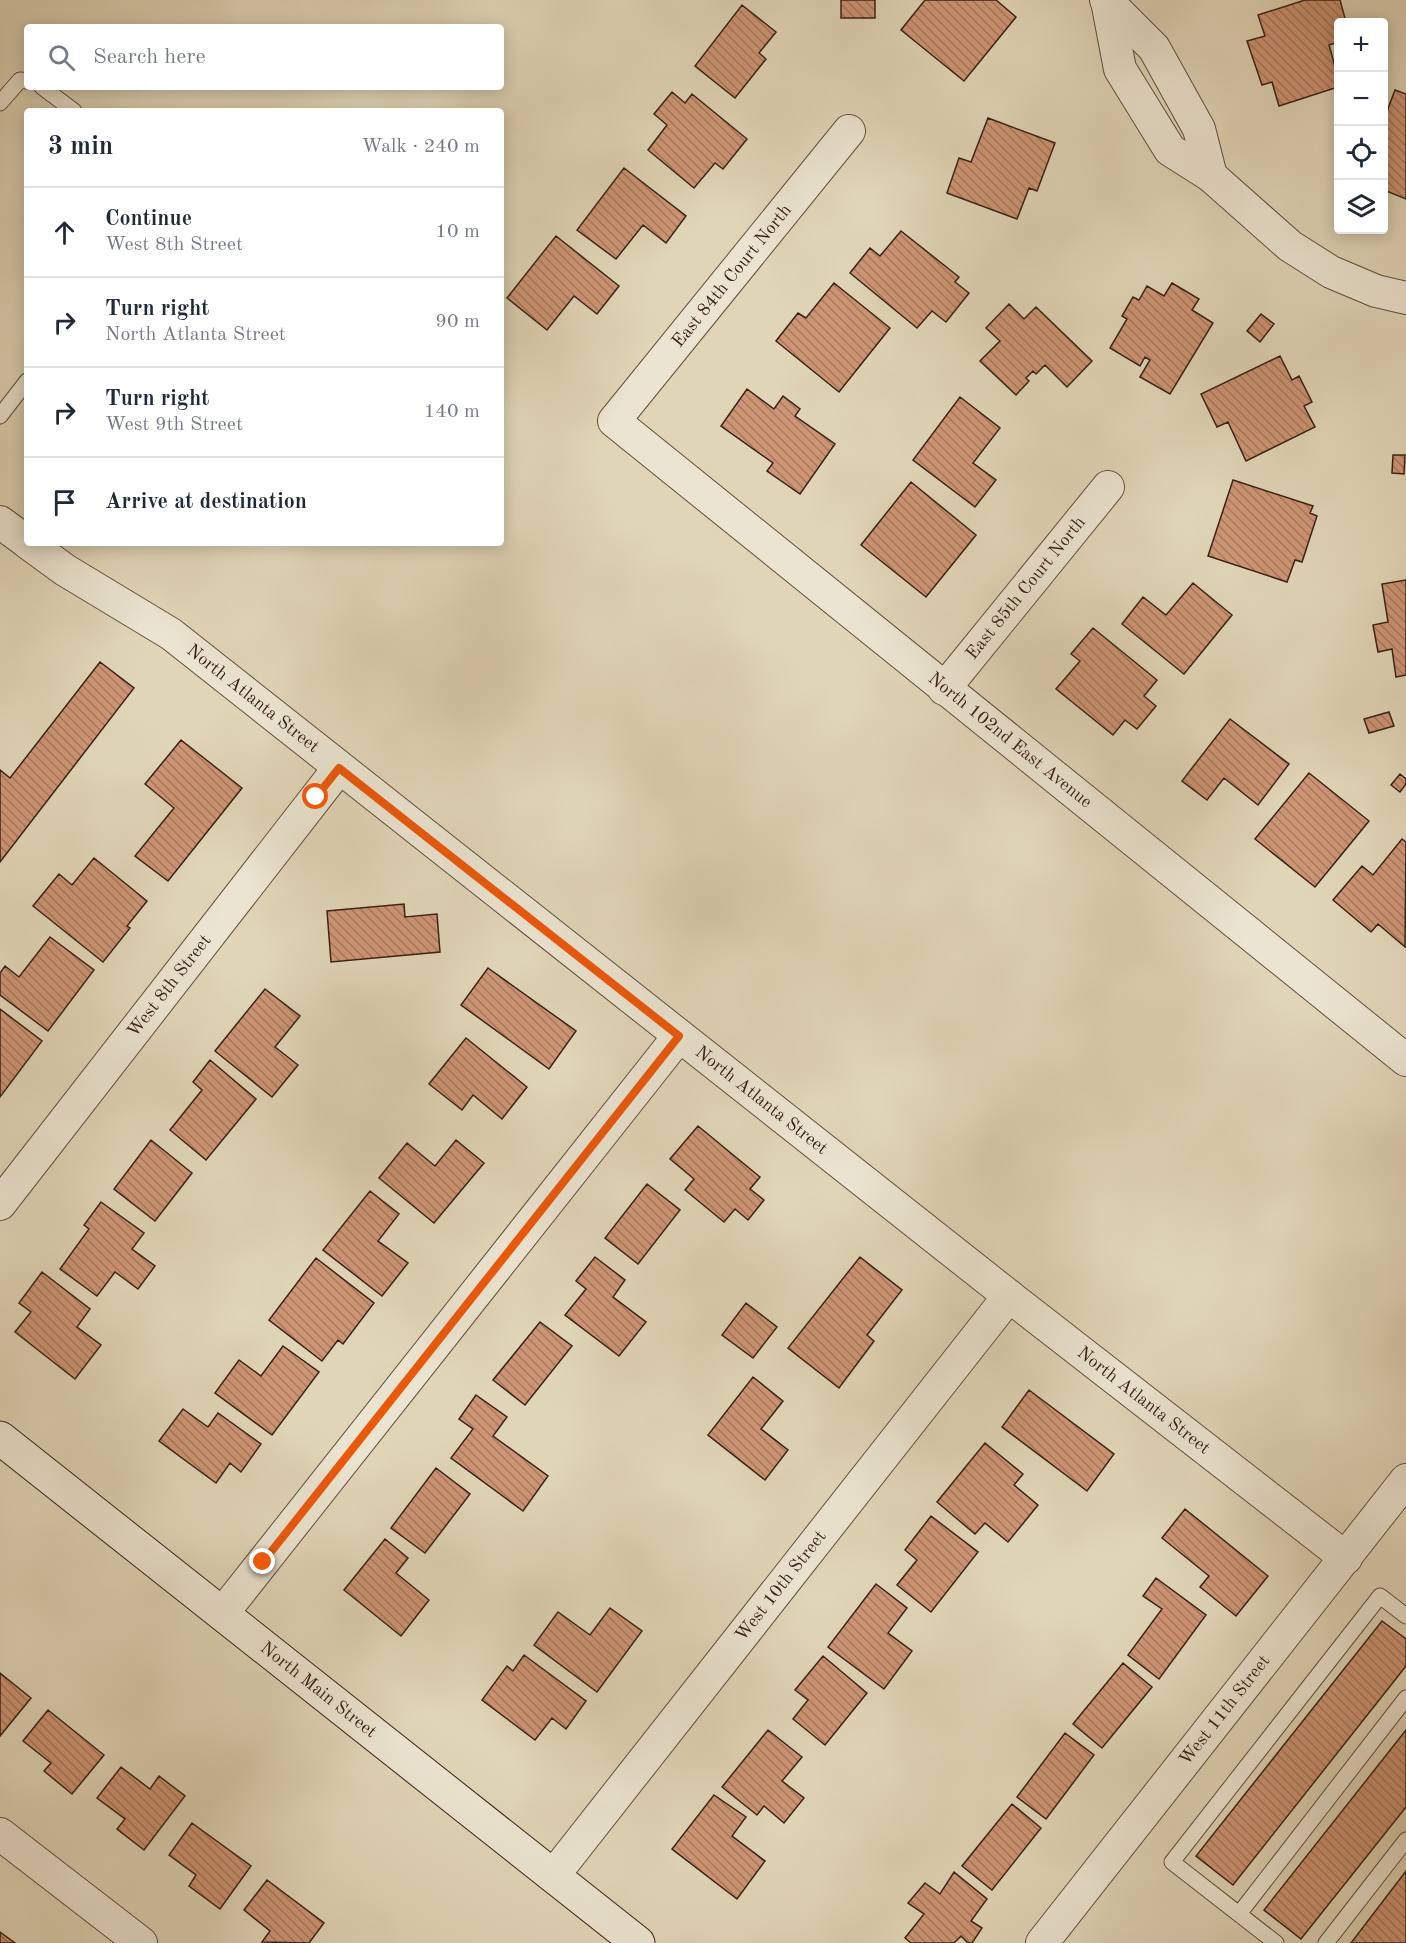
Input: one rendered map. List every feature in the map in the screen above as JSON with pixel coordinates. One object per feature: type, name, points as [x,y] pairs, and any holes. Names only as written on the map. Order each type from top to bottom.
[{"type":"main road","name":"North Main Street","points":[[0,1438],[638,1943]]},
{"type":"street","points":[[1107,1],[1154,48],[1199,129],[1211,176]]},
{"type":"street","points":[[1107,1],[1120,69],[1170,150],[1211,176],[1290,246],[1331,272],[1376,291],[1406,298]]},
{"type":"street","name":"East 84th Court North","points":[[614,421],[849,131]]},
{"type":"street","name":"North 102nd East Avenue","points":[[614,421],[1406,1060]]},
{"type":"street","name":"East 85th Court North","points":[[944,689],[1108,487]]},
{"type":"street","name":"North Atlanta Street","points":[[0,522],[24,539]]},
{"type":"street","name":"North Atlanta Street","points":[[33,546],[66,570],[171,634],[1009,1296],[1346,1558]]},
{"type":"street","name":"West 8th Street","points":[[0,1204],[339,768]]},
{"type":"street","points":[[222,1614],[679,1036]]},
{"type":"street","name":"West 10th Street","points":[[553,1876],[1009,1296]]},
{"type":"street","name":"West 11th Street","points":[[1042,1943],[1406,1480]]},
{"type":"street","points":[[0,1834],[141,1943]]},
{"type":"lane","points":[[0,103],[20,80],[24,81]]},
{"type":"lane","points":[[46,90],[70,108]]},
{"type":"lane","points":[[1148,114],[1179,94]]},
{"type":"lane","points":[[0,416],[24,385]]},
{"type":"lane","points":[[1276,1943],[1172,1862],[1380,1596],[1406,1616]]},
{"type":"lane","points":[[1239,1914],[1406,1698]]},
{"type":"lane","points":[[1326,1943],[1406,1840]]},
{"type":"building","points":[[841,0],[875,0],[875,18],[841,18]]},
{"type":"building","points":[[925,0],[996,0],[1016,17],[964,81],[901,30]]},
{"type":"building","points":[[1305,0],[1340,0],[1345,18],[1334,18],[1334,43],[1329,45],[1334,63],[1334,88],[1279,106],[1272,82],[1262,85],[1247,41],[1265,36],[1258,15]]},
{"type":"building","points":[[742,5],[776,32],[759,53],[766,59],[735,98],[695,66]]},
{"type":"building","points":[[1395,90],[1406,94],[1406,199],[1388,192],[1388,108]]},
{"type":"building","points":[[672,92],[685,103],[692,94],[747,139],[723,169],[715,163],[694,188],[648,150],[667,125],[654,114]]},
{"type":"building","points":[[988,118],[1055,143],[1037,191],[1029,188],[1017,219],[947,193],[959,158],[971,162]]},
{"type":"building","points":[[624,168],[686,216],[666,243],[643,225],[616,259],[577,230]]},
{"type":"building","points":[[901,231],[959,277],[955,282],[969,293],[946,322],[932,311],[917,328],[850,273],[870,248],[880,256]]},
{"type":"building","points":[[556,236],[619,286],[597,314],[574,296],[547,330],[507,298]]},
{"type":"building","points":[[834,283],[890,328],[839,392],[776,341],[798,313],[806,318]]},
{"type":"building","points":[[1172,283],[1199,299],[1192,310],[1213,323],[1170,394],[1140,377],[1150,360],[1145,357],[1140,366],[1110,348],[1127,319],[1122,316],[1133,297],[1139,300],[1147,286],[1164,296]]},
{"type":"building","points":[[1009,304],[1024,319],[1036,307],[1092,361],[1067,387],[1045,365],[1036,374],[1033,371],[1026,378],[1029,381],[1016,395],[980,361],[1000,341],[986,328]]},
{"type":"building","points":[[1261,314],[1274,324],[1260,342],[1247,331]]},
{"type":"building","points":[[1280,356],[1292,380],[1299,376],[1312,402],[1304,406],[1315,427],[1246,461],[1228,422],[1217,427],[1201,394]]},
{"type":"building","points":[[747,389],[774,409],[783,396],[800,409],[795,416],[835,444],[800,494],[767,471],[773,463],[721,426]]},
{"type":"building","points":[[960,397],[1000,428],[973,463],[996,480],[975,507],[913,460]]},
{"type":"building","points":[[1393,455],[1405,455],[1404,474],[1392,473]]},
{"type":"building","points":[[1233,480],[1313,506],[1310,513],[1317,516],[1302,562],[1295,560],[1287,582],[1208,556]]},
{"type":"building","points":[[911,482],[976,535],[926,597],[861,545]]},
{"type":"building","points":[[1406,580],[1406,675],[1396,677],[1392,649],[1378,652],[1373,625],[1388,622],[1382,584]]},
{"type":"building","points":[[1193,583],[1232,615],[1184,674],[1122,624],[1143,597],[1166,615]]},
{"type":"building","points":[[1093,628],[1157,680],[1144,696],[1156,706],[1137,729],[1125,720],[1113,735],[1056,689],[1080,661],[1071,654]]},
{"type":"building","points":[[100,662],[134,688],[0,862],[0,770],[10,778]]},
{"type":"building","points":[[1389,712],[1394,726],[1369,733],[1364,719]]},
{"type":"building","points":[[1230,719],[1289,764],[1258,805],[1224,778],[1207,800],[1182,781]]},
{"type":"building","points":[[181,740],[242,788],[168,881],[135,856],[174,808],[145,784]]},
{"type":"building","points":[[1309,773],[1369,821],[1315,887],[1255,839]]},
{"type":"building","points":[[1400,774],[1406,779],[1406,784],[1400,792],[1391,785]]},
{"type":"building","points":[[1402,839],[1406,842],[1405,947],[1378,924],[1371,932],[1333,900],[1362,866],[1373,875]]},
{"type":"building","points":[[94,858],[147,901],[127,926],[130,928],[103,962],[33,906],[59,874],[72,885]]},
{"type":"building","points":[[404,904],[405,917],[437,914],[440,952],[331,962],[327,911]]},
{"type":"building","points":[[50,937],[94,970],[48,1031],[0,995],[0,973],[5,966],[19,977]]},
{"type":"building","points":[[488,968],[576,1031],[549,1069],[461,1005]]},
{"type":"building","points":[[265,989],[300,1016],[275,1047],[298,1065],[272,1097],[215,1051]]},
{"type":"building","points":[[0,1009],[42,1041],[0,1097]]},
{"type":"building","points":[[466,1038],[527,1087],[502,1119],[473,1095],[462,1110],[429,1084]]},
{"type":"building","points":[[210,1060],[256,1099],[206,1160],[170,1130],[202,1090],[193,1082]]},
{"type":"building","points":[[698,1126],[760,1177],[750,1189],[764,1200],[748,1220],[735,1209],[724,1222],[685,1190],[694,1179],[670,1159]]},
{"type":"building","points":[[151,1140],[192,1173],[155,1221],[114,1189]]},
{"type":"building","points":[[456,1140],[484,1163],[434,1223],[379,1178],[407,1143],[435,1166]]},
{"type":"building","points":[[647,1184],[680,1210],[638,1264],[605,1238]]},
{"type":"building","points":[[370,1191],[399,1214],[378,1241],[408,1263],[382,1296],[323,1250]]},
{"type":"building","points":[[101,1202],[144,1233],[132,1249],[155,1266],[138,1289],[115,1272],[97,1296],[60,1269],[89,1229],[84,1225]]},
{"type":"building","points":[[595,1257],[625,1280],[613,1297],[646,1322],[619,1356],[565,1315],[586,1289],[576,1281]]},
{"type":"building","points":[[860,1257],[902,1290],[867,1335],[874,1341],[839,1388],[788,1348]]},
{"type":"building","points":[[316,1258],[374,1303],[343,1344],[338,1340],[322,1361],[269,1320]]},
{"type":"building","points":[[42,1272],[90,1309],[77,1327],[101,1345],[75,1379],[15,1332],[31,1312],[19,1303]]},
{"type":"building","points":[[746,1303],[777,1327],[753,1358],[722,1335]]},
{"type":"building","points":[[540,1322],[572,1346],[525,1405],[493,1380]]},
{"type":"building","points":[[283,1346],[319,1372],[272,1435],[215,1393],[239,1360],[261,1376]]},
{"type":"building","points":[[753,1377],[783,1401],[761,1429],[788,1450],[765,1480],[708,1435]]},
{"type":"building","points":[[1029,1390],[1114,1454],[1087,1491],[1002,1427]]},
{"type":"building","points":[[476,1395],[507,1417],[493,1436],[548,1476],[523,1511],[451,1458],[473,1429],[459,1419]]},
{"type":"building","points":[[183,1409],[208,1427],[218,1413],[261,1444],[241,1472],[230,1463],[216,1483],[159,1441]]},
{"type":"building","points":[[985,1443],[1023,1474],[1014,1485],[1038,1505],[1008,1542],[985,1523],[975,1534],[937,1502]]},
{"type":"building","points":[[436,1468],[470,1494],[425,1553],[391,1528]]},
{"type":"building","points":[[1185,1509],[1268,1576],[1236,1616],[1200,1587],[1209,1576],[1162,1538]]},
{"type":"building","points":[[931,1516],[978,1552],[931,1612],[897,1585],[917,1560],[905,1550]]},
{"type":"building","points":[[385,1539],[408,1558],[396,1573],[429,1600],[401,1636],[344,1590]]},
{"type":"building","points":[[1156,1578],[1206,1615],[1159,1679],[1128,1655],[1162,1609],[1143,1596]]},
{"type":"building","points":[[876,1584],[907,1608],[888,1633],[912,1651],[884,1689],[828,1647]]},
{"type":"building","points":[[610,1608],[642,1631],[597,1692],[534,1645],[558,1612],[590,1635]]},
{"type":"building","points":[[1382,1621],[1406,1639],[1406,1666],[1233,1885],[1196,1856]]},
{"type":"building","points":[[524,1655],[586,1701],[566,1729],[552,1718],[535,1740],[482,1700],[507,1666],[513,1671]]},
{"type":"building","points":[[823,1656],[867,1693],[825,1745],[793,1719],[808,1700],[795,1690]]},
{"type":"building","points":[[1123,1663],[1152,1687],[1102,1748],[1073,1724]]},
{"type":"building","points":[[0,1673],[31,1698],[0,1736]]},
{"type":"building","points":[[48,1710],[104,1755],[72,1794],[44,1771],[51,1763],[23,1741]]},
{"type":"building","points":[[768,1730],[802,1757],[782,1781],[804,1798],[784,1823],[764,1806],[757,1815],[722,1787]]},
{"type":"building","points":[[1406,1730],[1406,1807],[1301,1939],[1264,1910]]},
{"type":"building","points":[[1065,1733],[1094,1755],[1046,1819],[1017,1797]]},
{"type":"building","points":[[121,1767],[150,1789],[159,1776],[185,1796],[144,1850],[117,1829],[125,1819],[97,1798]]},
{"type":"building","points":[[714,1795],[746,1817],[732,1836],[765,1861],[737,1899],[672,1849]]},
{"type":"building","points":[[1012,1804],[1041,1828],[992,1890],[962,1866]]},
{"type":"building","points":[[192,1823],[251,1866],[220,1909],[189,1886],[196,1875],[169,1855]]},
{"type":"building","points":[[1406,1871],[1406,1943],[1351,1943]]},
{"type":"building","points":[[954,1872],[987,1899],[971,1921],[982,1928],[972,1943],[968,1943],[961,1936],[954,1943],[911,1943],[905,1938],[924,1914],[908,1903],[925,1883],[940,1894]]},
{"type":"building","points":[[267,1880],[324,1923],[309,1943],[262,1942],[270,1931],[244,1910]]},
{"type":"building","points":[[0,1932],[15,1943],[0,1943]]},
{"type":"route","points":[[263,1562],[679,1036],[339,768],[316,797]]}]
